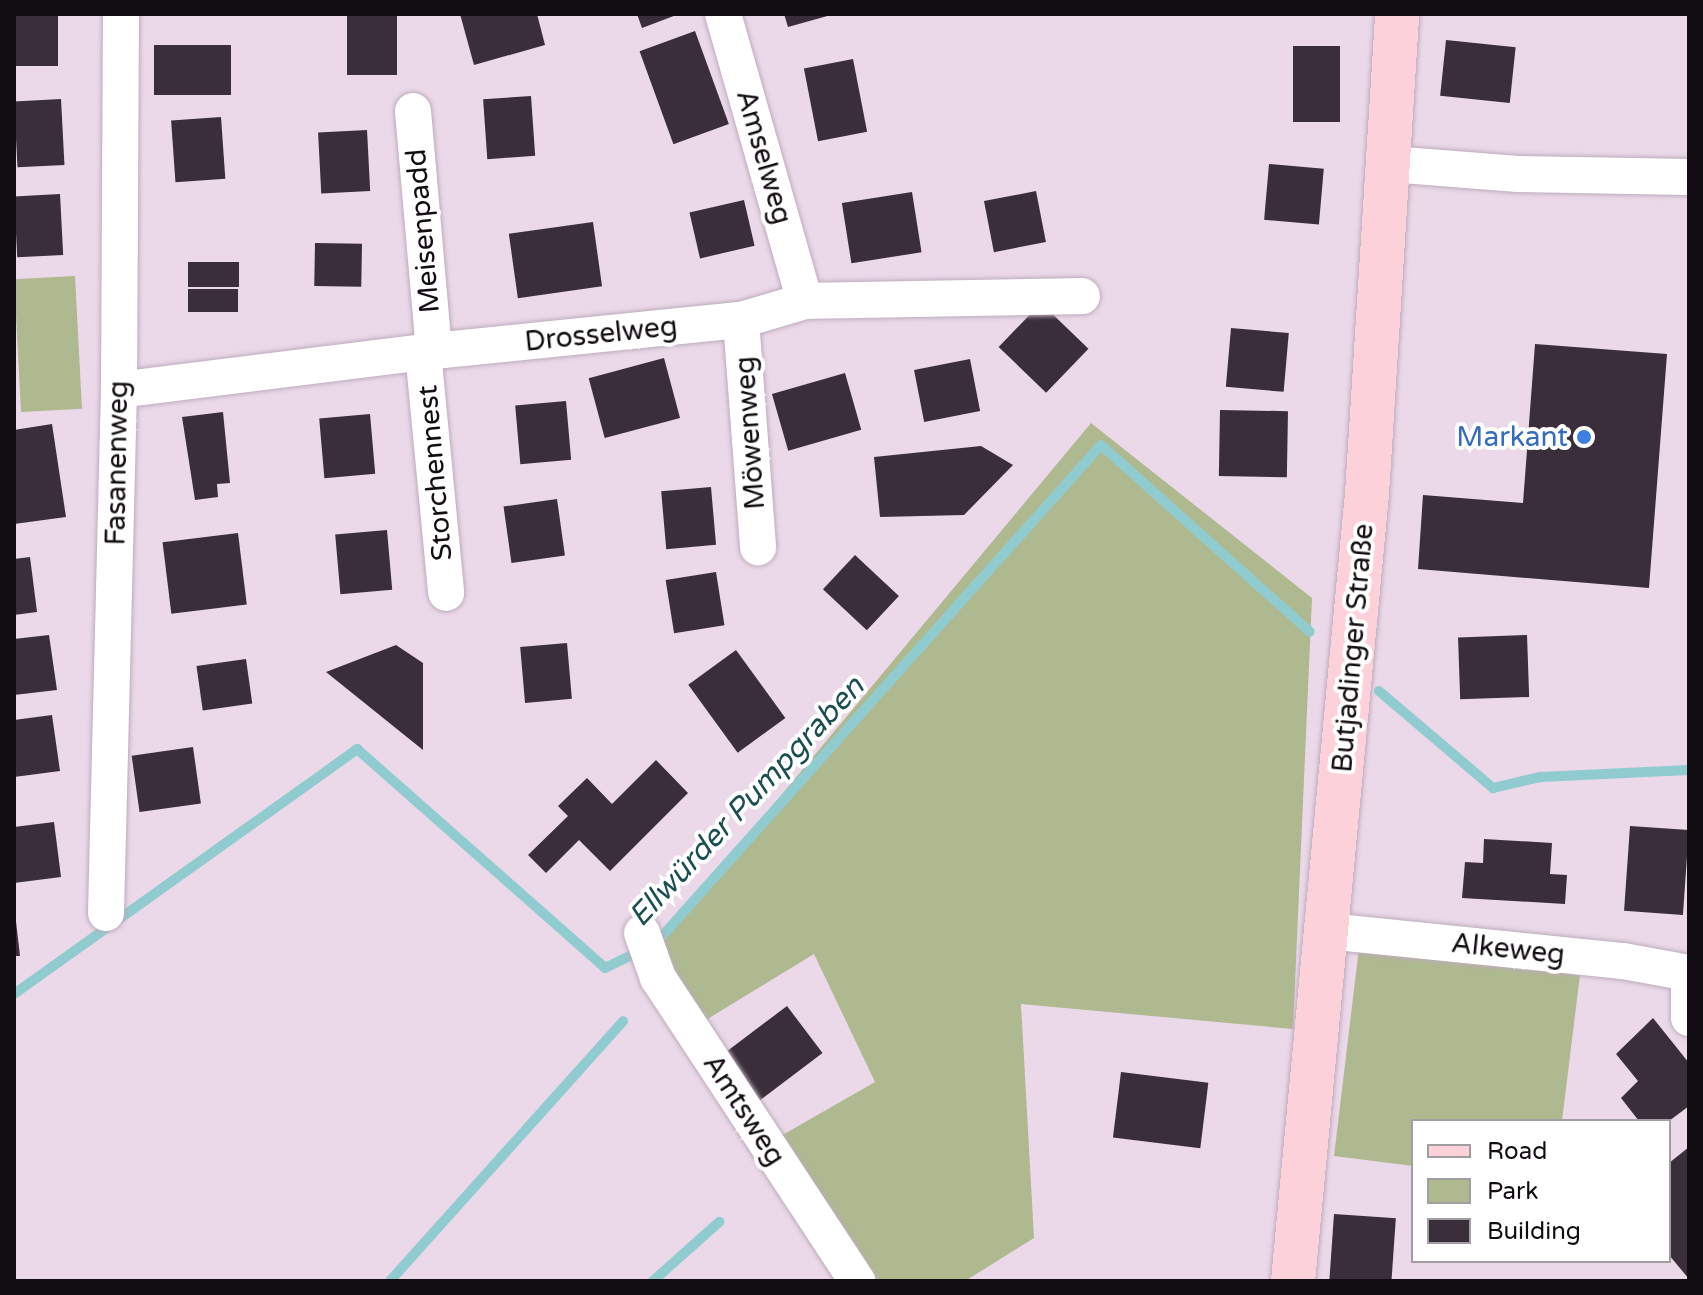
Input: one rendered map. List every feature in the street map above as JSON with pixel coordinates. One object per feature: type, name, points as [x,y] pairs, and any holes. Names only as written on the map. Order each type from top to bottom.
[{"type":"main road","name":"Butjadinger Straße","points":[[1293,1281],[1327,931],[1390,164],[1397,14]]},
{"type":"street","name":"Fasanenweg","points":[[106,913],[119,390],[121,14]]},
{"type":"street","name":"Amselweg","points":[[723,14],[805,301]]},
{"type":"street","name":"Meisenpadd","points":[[413,111],[428,352]]},
{"type":"street","points":[[1390,164],[1518,174],[1689,177]]},
{"type":"street","name":"Drosselweg","points":[[119,390],[428,352],[741,320],[805,301],[1082,296]]},
{"type":"street","name":"Möwenweg","points":[[741,320],[758,547]]},
{"type":"street","name":"Storchennest","points":[[428,352],[446,593]]},
{"type":"street","name":"Alkeweg","points":[[1327,931],[1623,961],[1689,973]]},
{"type":"street","name":"Amtsweg","points":[[642,933],[658,978],[857,1281]]},
{"type":"street","points":[[1689,981],[1689,1018]]},
{"type":"green space","points":[[75,276],[82,409],[21,412],[14,279]]},
{"type":"green space","points":[[1091,423],[1312,598],[1293,1029],[1021,1004],[1034,1238],[965,1281],[859,1281],[765,1145],[875,1082],[814,954],[701,1023],[659,942]]},
{"type":"green space","points":[[1359,948],[1580,975],[1562,1119],[1411,1119],[1411,1166],[1334,1156]]},
{"type":"building","points":[[14,14],[58,14],[58,66],[14,66]]},
{"type":"building","points":[[347,14],[397,14],[397,75],[347,75]]},
{"type":"building","points":[[460,14],[537,14],[545,45],[474,65]]},
{"type":"building","points":[[637,14],[679,14],[642,28]]},
{"type":"building","points":[[784,14],[831,14],[831,15],[788,27]]},
{"type":"building","points":[[695,31],[729,124],[673,144],[640,51]]},
{"type":"building","points":[[1446,40],[1516,47],[1510,103],[1440,96]]},
{"type":"building","points":[[154,45],[231,45],[231,95],[154,95]]},
{"type":"building","points":[[1293,46],[1340,46],[1340,122],[1293,122]]},
{"type":"building","points":[[853,59],[867,132],[818,141],[804,69]]},
{"type":"building","points":[[531,96],[535,156],[487,159],[483,99]]},
{"type":"building","points":[[61,99],[64,165],[18,167],[14,101]]},
{"type":"building","points":[[221,117],[225,179],[175,182],[171,120]]},
{"type":"building","points":[[367,130],[370,191],[321,193],[318,133]]},
{"type":"building","points":[[1269,164],[1324,169],[1319,225],[1264,220]]},
{"type":"building","points":[[1036,191],[1046,242],[994,252],[984,201]]},
{"type":"building","points":[[912,192],[922,252],[851,263],[842,203]]},
{"type":"building","points":[[60,194],[63,255],[17,257],[14,196]]},
{"type":"building","points":[[744,200],[755,246],[700,258],[689,213]]},
{"type":"building","points":[[593,222],[602,286],[518,298],[509,234]]},
{"type":"building","points":[[315,243],[362,244],[361,287],[314,286]]},
{"type":"building","points":[[188,262],[239,262],[239,287],[188,287]]},
{"type":"building","points":[[188,289],[238,289],[238,312],[188,312]]},
{"type":"building","points":[[1041,303],[1088,349],[1046,393],[999,347]]},
{"type":"building","points":[[1231,328],[1289,333],[1284,392],[1226,387]]},
{"type":"building","points":[[1535,344],[1667,354],[1649,588],[1418,569],[1423,495],[1523,503]]},
{"type":"building","points":[[664,358],[680,418],[605,438],[589,378]]},
{"type":"building","points":[[970,359],[980,411],[924,422],[914,370]]},
{"type":"building","points":[[845,373],[861,430],[788,451],[772,394]]},
{"type":"building","points":[[566,401],[571,460],[520,464],[515,405]]},
{"type":"building","points":[[1220,410],[1288,411],[1287,477],[1219,476]]},
{"type":"building","points":[[223,412],[230,483],[217,484],[218,497],[195,500],[182,417]]},
{"type":"building","points":[[370,414],[375,474],[324,478],[319,418]]},
{"type":"building","points":[[52,424],[66,517],[14,524],[14,430]]},
{"type":"building","points":[[981,446],[1013,465],[964,515],[880,517],[874,457]]},
{"type":"building","points":[[711,487],[716,545],[666,549],[661,491]]},
{"type":"building","points":[[557,499],[565,555],[511,563],[504,507]]},
{"type":"building","points":[[387,530],[392,590],[340,594],[335,535]]},
{"type":"building","points":[[238,533],[247,604],[171,614],[163,542]]},
{"type":"building","points":[[855,555],[899,596],[867,630],[823,589]]},
{"type":"building","points":[[30,557],[37,612],[14,615],[14,559]]},
{"type":"building","points":[[716,572],[724,625],[674,633],[666,580]]},
{"type":"building","points":[[49,635],[57,690],[14,695],[14,639]]},
{"type":"building","points":[[1527,635],[1529,697],[1460,699],[1458,637]]},
{"type":"building","points":[[567,643],[572,699],[525,703],[520,647]]},
{"type":"building","points":[[396,645],[423,663],[423,750],[326,672]]},
{"type":"building","points":[[736,650],[785,718],[738,753],[688,685]]},
{"type":"building","points":[[246,659],[252,704],[203,711],[196,666]]},
{"type":"building","points":[[52,715],[60,771],[14,777],[14,720]]},
{"type":"building","points":[[193,747],[201,803],[140,812],[132,756]]},
{"type":"building","points":[[656,760],[688,793],[610,871],[579,840],[546,873],[528,855],[568,816],[558,806],[587,778],[612,804]]},
{"type":"building","points":[[54,822],[61,877],[14,883],[14,827]]},
{"type":"building","points":[[1630,826],[1689,830],[1683,915],[1624,911]]},
{"type":"building","points":[[1484,839],[1552,843],[1550,874],[1567,875],[1565,904],[1462,898],[1465,862],[1483,863]]},
{"type":"building","points":[[14,904],[20,956],[14,956]]},
{"type":"building","points":[[787,1006],[823,1053],[752,1106],[717,1059]]},
{"type":"building","points":[[1653,1018],[1689,1063],[1689,1106],[1671,1120],[1637,1119],[1621,1098],[1638,1081],[1616,1054]]},
{"type":"building","points":[[1121,1072],[1208,1083],[1200,1148],[1113,1138]]},
{"type":"building","points":[[1689,1147],[1689,1279],[1671,1257],[1671,1161]]},
{"type":"building","points":[[1334,1214],[1396,1218],[1391,1281],[1329,1281]]},
{"type":"waterway","name":"Ellwürder Pumpgraben","points":[[655,944],[1101,445],[1310,632]]},
{"type":"waterway","name":"Ellwürder Pumpgraben","points":[[1379,691],[1493,788],[1540,777],[1689,770]]},
{"type":"waterway","name":"Ellwürder Pumpgraben","points":[[14,994],[357,749],[605,968],[640,951]]},
{"type":"waterway","points":[[390,1281],[623,1021]]},
{"type":"waterway","points":[[653,1281],[719,1222]]},
{"type":"place","name":"Markant","points":[[1584,437]]}]
